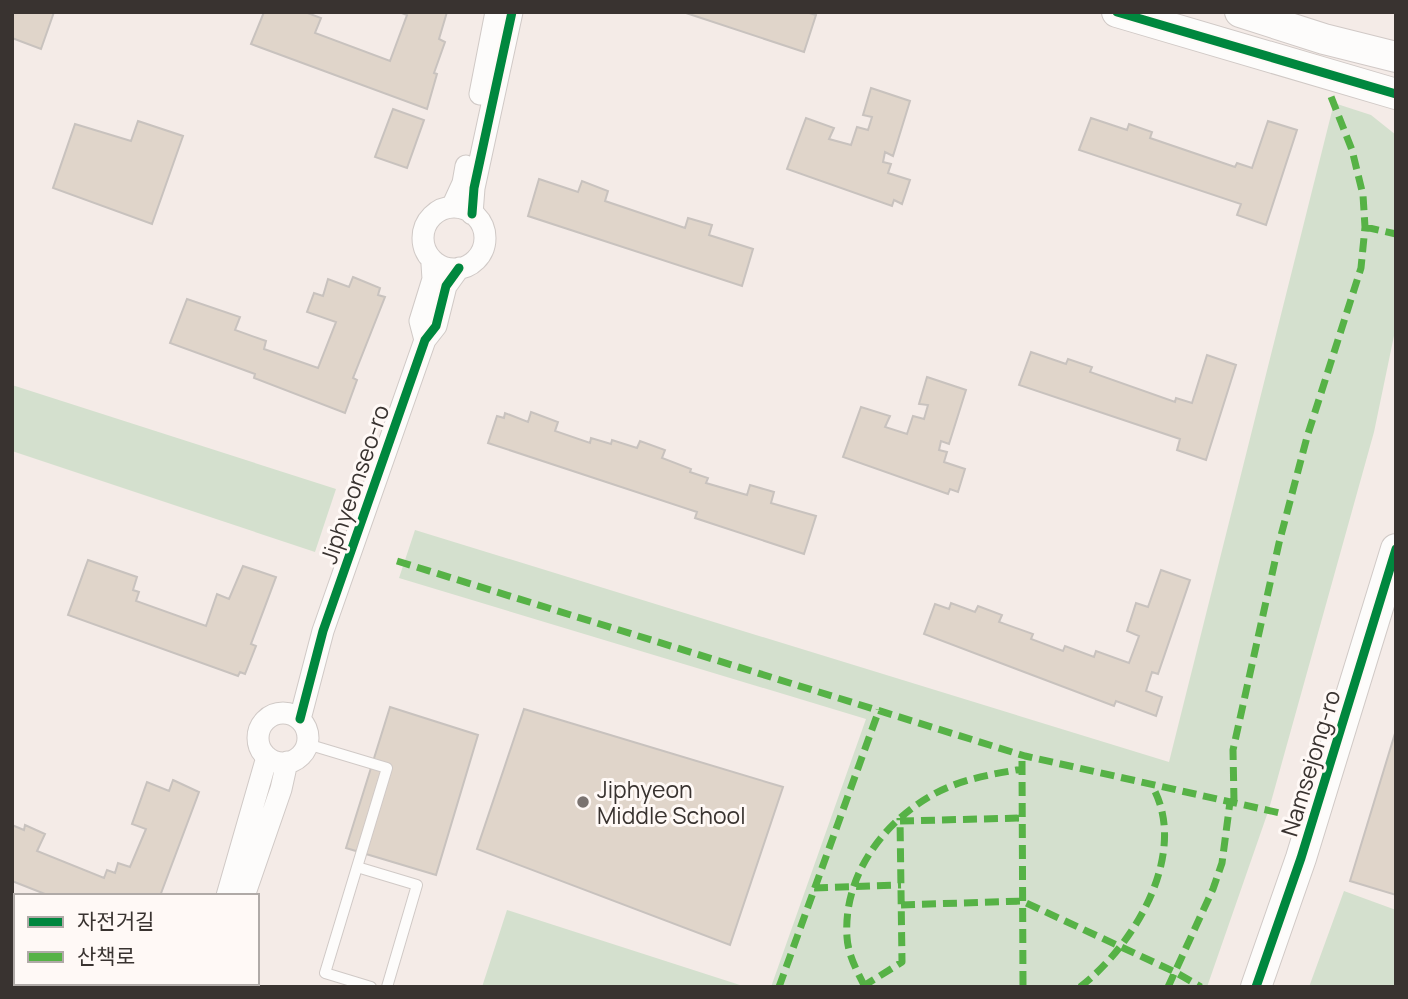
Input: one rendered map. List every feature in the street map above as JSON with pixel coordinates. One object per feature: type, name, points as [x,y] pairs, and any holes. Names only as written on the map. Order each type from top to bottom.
[{"type":"street","points":[[463,210],[463,183],[496,12]]},
{"type":"street","points":[[463,210],[474,188],[512,12]]},
{"type":"street","points":[[1117,12],[1396,94]]},
{"type":"street","points":[[1240,12],[1324,39],[1396,57]]},
{"type":"street","points":[[442,209],[463,210],[480,221],[484,242],[476,260],[459,268],[449,269],[432,260],[423,244],[427,223],[442,209]]},
{"type":"street","name":"Jiphyeonseo-ro","points":[[425,341],[420,321],[433,279],[432,260]]},
{"type":"street","name":"Jiphyeonseo-ro","points":[[290,716],[323,631],[425,341],[436,326],[446,286],[459,268]]},
{"type":"street","name":"Namsejong-ro","points":[[1256,987],[1301,858],[1396,549]]},
{"type":"street","points":[[272,715],[290,716],[307,729],[307,744],[298,758],[277,759],[259,743],[261,726],[272,715]]},
{"type":"street","points":[[228,894],[277,759]]},
{"type":"street","points":[[245,894],[278,800],[277,759]]},
{"type":"lane","points":[[307,744],[387,768],[325,973],[371,987]]},
{"type":"lane","points":[[357,867],[417,885],[387,987]]},
{"type":"green space","points":[[1334,103],[1371,115],[1396,135],[1396,326],[1374,432],[1269,809],[1207,987],[771,987],[866,719],[399,578],[415,530],[1169,762]]},
{"type":"green space","points":[[12,385],[336,489],[315,552],[12,451]]},
{"type":"green space","points":[[1344,891],[1396,910],[1396,987],[1309,987]]},
{"type":"green space","points":[[507,910],[743,986],[482,987]]},
{"type":"building","points":[[12,12],[54,12],[41,49],[12,38]]},
{"type":"building","points":[[264,12],[305,12],[321,18],[315,33],[390,61],[407,15],[399,12],[447,12],[439,39],[445,42],[434,73],[437,74],[427,109],[251,44]]},
{"type":"building","points":[[683,12],[806,12],[816,15],[804,52]]},
{"type":"building","points":[[871,88],[910,101],[893,156],[885,152],[883,162],[891,164],[888,173],[910,180],[902,204],[894,200],[892,206],[787,169],[806,118],[834,128],[829,139],[851,145],[857,127],[868,130],[872,117],[863,115]]},
{"type":"building","points":[[393,109],[424,120],[407,168],[375,157]]},
{"type":"building","points":[[1091,118],[1127,130],[1129,124],[1152,132],[1150,138],[1235,167],[1237,163],[1252,168],[1268,121],[1297,130],[1266,225],[1237,215],[1241,204],[1079,150]]},
{"type":"building","points":[[138,121],[183,136],[152,224],[53,188],[75,124],[131,141]]},
{"type":"building","points":[[539,179],[578,192],[582,181],[608,191],[605,201],[685,228],[688,218],[712,225],[709,235],[753,249],[742,286],[528,216]]},
{"type":"building","points":[[353,277],[380,288],[378,295],[385,297],[353,378],[357,380],[345,413],[254,378],[255,374],[170,343],[187,299],[240,317],[235,330],[266,341],[264,349],[318,368],[336,322],[307,312],[314,293],[323,296],[328,279],[349,287]]},
{"type":"building","points":[[1031,352],[1066,364],[1068,359],[1092,367],[1090,372],[1175,402],[1176,398],[1192,403],[1207,355],[1236,365],[1206,460],[1177,450],[1180,439],[1019,385]]},
{"type":"building","points":[[927,377],[966,390],[949,444],[941,441],[939,450],[947,452],[944,462],[965,469],[958,492],[950,489],[948,494],[843,457],[861,407],[890,416],[885,427],[907,434],[913,416],[924,419],[928,405],[919,404]]},
{"type":"building","points":[[531,412],[558,422],[555,431],[590,443],[591,438],[611,444],[612,440],[637,448],[640,441],[665,450],[662,458],[708,478],[706,483],[747,495],[750,485],[774,492],[771,503],[816,516],[804,554],[695,518],[697,512],[488,443],[497,416],[504,418],[505,413],[528,422]]},
{"type":"building","points":[[88,560],[137,577],[133,590],[139,592],[136,601],[206,626],[217,594],[229,599],[243,566],[276,577],[251,644],[256,646],[245,674],[240,672],[238,676],[68,615]]},
{"type":"building","points":[[1161,570],[1190,580],[1158,674],[1152,672],[1146,691],[1162,697],[1156,716],[1116,701],[1114,706],[924,634],[935,604],[949,609],[951,603],[975,612],[978,606],[1002,615],[999,622],[1033,634],[1031,639],[1063,651],[1065,646],[1094,657],[1096,651],[1129,663],[1139,636],[1127,631],[1136,603],[1148,607]]},
{"type":"building","points":[[390,707],[478,735],[436,875],[346,848]]},
{"type":"building","points":[[524,709],[783,787],[730,945],[477,849]]},
{"type":"building","points":[[1396,730],[1396,895],[1350,881]]},
{"type":"building","points":[[173,780],[199,792],[161,894],[45,894],[12,881],[12,825],[24,830],[25,825],[45,834],[37,851],[104,878],[107,870],[115,873],[118,863],[130,867],[146,829],[132,824],[147,782],[169,791]]},
{"type":"marked path","points":[[1234,802],[1233,750],[1279,543],[1307,437],[1361,268],[1365,227],[1363,195],[1352,150],[1330,94]]},
{"type":"marked path","points":[[1365,227],[1396,234]]},
{"type":"marked path","points":[[397,561],[1025,756],[1280,813]]},
{"type":"marked path","points":[[779,987],[879,710]]},
{"type":"marked path","points":[[1022,761],[1023,987]]},
{"type":"marked path","points":[[865,987],[849,950],[847,914],[859,872],[870,853],[898,820],[934,794],[966,781],[1022,769]]},
{"type":"marked path","points":[[1080,987],[1120,947],[1137,922],[1161,867],[1165,838],[1162,810],[1151,784]]},
{"type":"marked path","points":[[1168,987],[1213,889],[1222,863],[1230,802]]},
{"type":"marked path","points":[[862,987],[902,962],[900,818]]},
{"type":"marked path","points":[[900,821],[1022,818]]},
{"type":"marked path","points":[[814,888],[901,885]]},
{"type":"marked path","points":[[901,905],[1022,901],[1175,972],[1201,987]]},
{"type":"cycle path","points":[[472,214],[474,188],[512,12]]},
{"type":"cycle path","points":[[1117,12],[1396,94]]},
{"type":"cycle path","points":[[300,719],[323,631],[425,340],[436,326],[446,286],[459,268]]},
{"type":"cycle path","points":[[1256,987],[1301,858],[1396,549]]},
{"type":"place","name":"Jiphyeon Middle School","points":[[583,802]]}]
